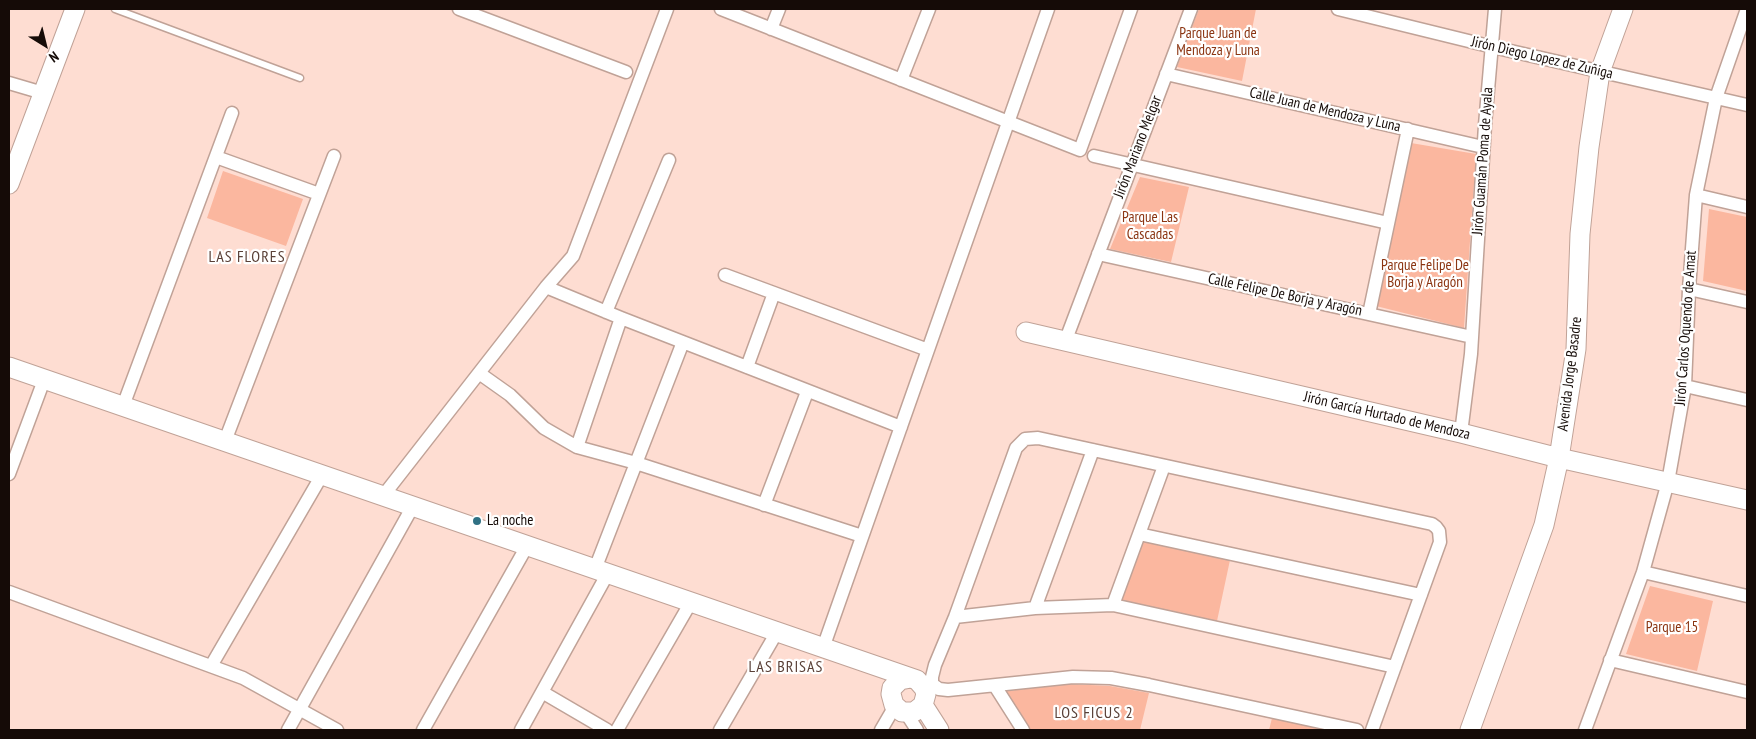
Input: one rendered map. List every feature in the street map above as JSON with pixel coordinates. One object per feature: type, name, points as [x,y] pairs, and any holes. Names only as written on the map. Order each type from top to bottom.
[{"type":"street","points":[[9,184],[74,9]]},
{"type":"street","points":[[459,9],[626,72]]},
{"type":"street","points":[[383,496],[573,256],[667,9]]},
{"type":"street","points":[[721,9],[1080,150],[1131,9]]},
{"type":"street","points":[[771,28],[779,9]]},
{"type":"street","points":[[901,80],[929,9]]},
{"type":"street","points":[[823,648],[1048,9]]},
{"type":"street","name":"Jirón Mariano Melgar","points":[[1065,342],[1191,9]]},
{"type":"street","name":"Jirón Diego Lopez de Zuñiga","points":[[1338,9],[1492,47],[1747,105]]},
{"type":"street","name":"Jirón Guamán Poma de Ayala","points":[[1461,433],[1472,336],[1483,146],[1495,9]]},
{"type":"street","name":"Avenida Jorge Basadre","points":[[1470,730],[1544,525],[1559,458],[1576,349],[1580,234],[1589,147],[1600,72],[1623,9]]},
{"type":"street","name":"Jirón Carlos Oquendo de Amat","points":[[1585,730],[1643,572],[1668,482],[1685,386],[1689,289],[1696,195],[1716,98],[1747,9]]},
{"type":"street","name":"Calle Juan de Mendoza y Luna","points":[[1166,74],[1483,146]]},
{"type":"street","points":[[9,83],[43,93]]},
{"type":"street","points":[[123,406],[232,113]]},
{"type":"street","points":[[1369,314],[1408,129]]},
{"type":"street","points":[[224,442],[334,156]]},
{"type":"street","points":[[1094,156],[1388,223]]},
{"type":"street","points":[[216,157],[319,194]]},
{"type":"street","points":[[606,312],[669,160]]},
{"type":"street","points":[[1696,195],[1747,206]]},
{"type":"street","name":"Calle Felipe De Borja y Aragón","points":[[1098,254],[1472,336]]},
{"type":"street","points":[[724,276],[928,350]]},
{"type":"street","points":[[546,288],[900,428]]},
{"type":"street","points":[[1689,289],[1747,302]]},
{"type":"street","points":[[747,367],[774,294]]},
{"type":"street","points":[[577,446],[621,318]]},
{"type":"street","name":"Jirón García Hurtado de Mendoza","points":[[1026,332],[1461,433],[1559,458],[1747,500]]},
{"type":"street","points":[[521,730],[542,692],[601,571],[636,463],[683,342]]},
{"type":"street","points":[[9,367],[875,666],[912,695],[939,730]]},
{"type":"street","points":[[480,373],[510,395],[544,428],[577,446],[636,463],[862,536]]},
{"type":"street","points":[[9,474],[44,380]]},
{"type":"street","points":[[1685,386],[1747,400]]},
{"type":"street","points":[[764,505],[807,392]]},
{"type":"street","points":[[881,730],[912,695],[932,677],[1016,448],[1025,439],[1038,438],[1432,524],[1439,531],[1440,542],[1372,730]]},
{"type":"street","points":[[1035,608],[1093,450]]},
{"type":"street","points":[[1113,605],[1164,466]]},
{"type":"street","points":[[211,666],[322,475]]},
{"type":"street","points":[[288,730],[413,506]]},
{"type":"street","points":[[1139,534],[1421,596]]},
{"type":"street","points":[[423,730],[527,546]]},
{"type":"street","points":[[1643,572],[1747,596]]},
{"type":"street","points":[[9,592],[243,678],[337,730]]},
{"type":"street","points":[[617,730],[691,602]]},
{"type":"street","points":[[955,617],[1035,608],[1113,605],[1395,666]]},
{"type":"street","points":[[720,730],[777,632]]},
{"type":"street","points":[[1610,660],[1747,692]]},
{"type":"street","points":[[912,695],[939,689],[995,686],[1073,677],[1111,678],[1357,730]]},
{"type":"street","points":[[995,686],[1023,730]]},
{"type":"street","points":[[542,692],[607,730]]},
{"type":"street","points":[[912,695],[917,730]]},
{"type":"lane","points":[[115,9],[300,78]]},
{"type":"green space","name":"Parque Juan de Mendoza y Luna","points":[[1199,9],[1256,9],[1242,81],[1177,67]]},
{"type":"green space","name":"Parque Felipe De Borja y Aragón","points":[[1411,143],[1476,154],[1464,328],[1376,306]]},
{"type":"green space","points":[[223,171],[303,199],[286,246],[207,218]]},
{"type":"green space","name":"Parque Las Cascadas","points":[[1140,177],[1189,187],[1171,262],[1110,249]]},
{"type":"green space","points":[[1709,209],[1747,217],[1747,291],[1703,281]]},
{"type":"green space","points":[[1142,541],[1230,560],[1217,621],[1122,600]]},
{"type":"green space","name":"Parque 15","points":[[1650,586],[1713,601],[1697,671],[1626,654]]},
{"type":"green space","points":[[1070,684],[1110,686],[1149,693],[1140,730],[1030,730],[1006,691]]},
{"type":"green space","points":[[1272,718],[1329,730],[1269,730]]},
{"type":"place","name":"La noche","points":[[477,521]]},
{"type":"district","name":"LAS FLORES","points":[[247,257]]},
{"type":"district","name":"LAS BRISAS","points":[[786,667]]},
{"type":"district","name":"LOS FICUS 2","points":[[1094,713]]}]
